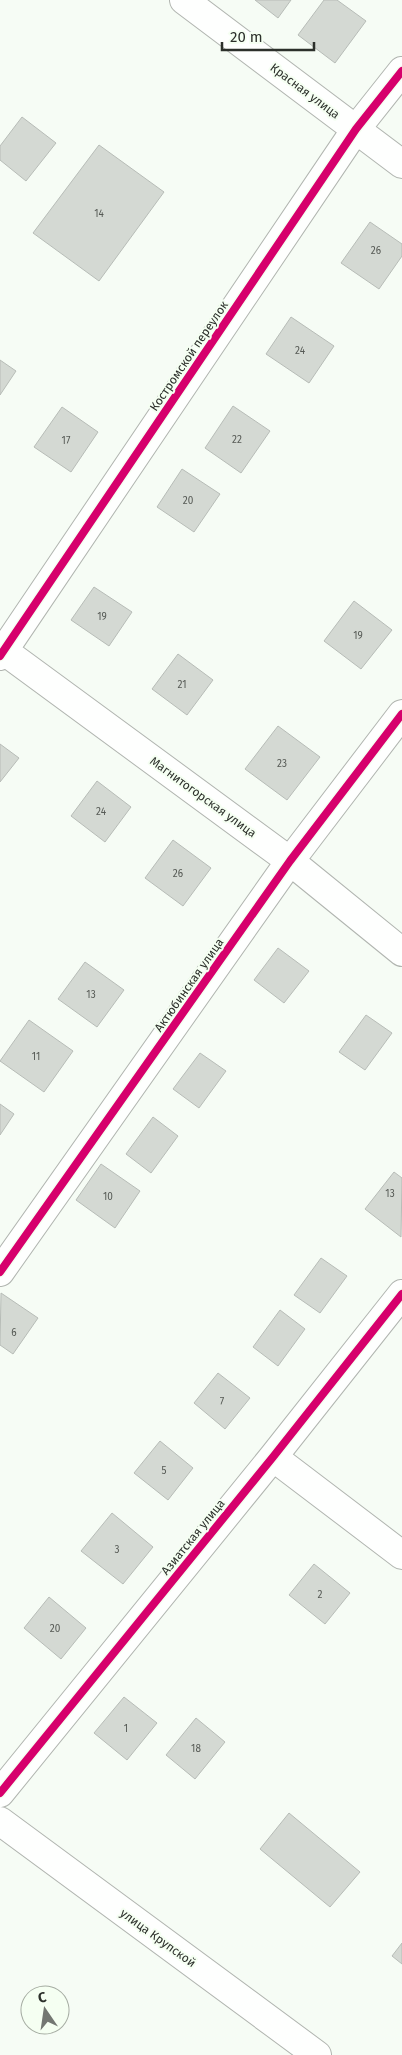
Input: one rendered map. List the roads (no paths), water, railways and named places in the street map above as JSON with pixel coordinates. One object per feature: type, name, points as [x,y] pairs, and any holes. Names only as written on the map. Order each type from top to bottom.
[{"type":"street","name":"Красная улица","points":[[184,0],[402,164]]},
{"type":"street","name":"Костромской переулок","points":[[1,652],[356,129],[402,71]]},
{"type":"street","name":"Магнитогорская улица","points":[[1,652],[290,861],[402,952]]},
{"type":"street","name":"Актюбинская улица","points":[[0,1272],[290,861],[402,714]]},
{"type":"street","name":"Азиатская улица","points":[[0,1793],[273,1457],[402,1294]]},
{"type":"street","points":[[273,1457],[402,1555]]},
{"type":"street","name":"улица Крупской","points":[[0,1821],[317,2055]]}]
